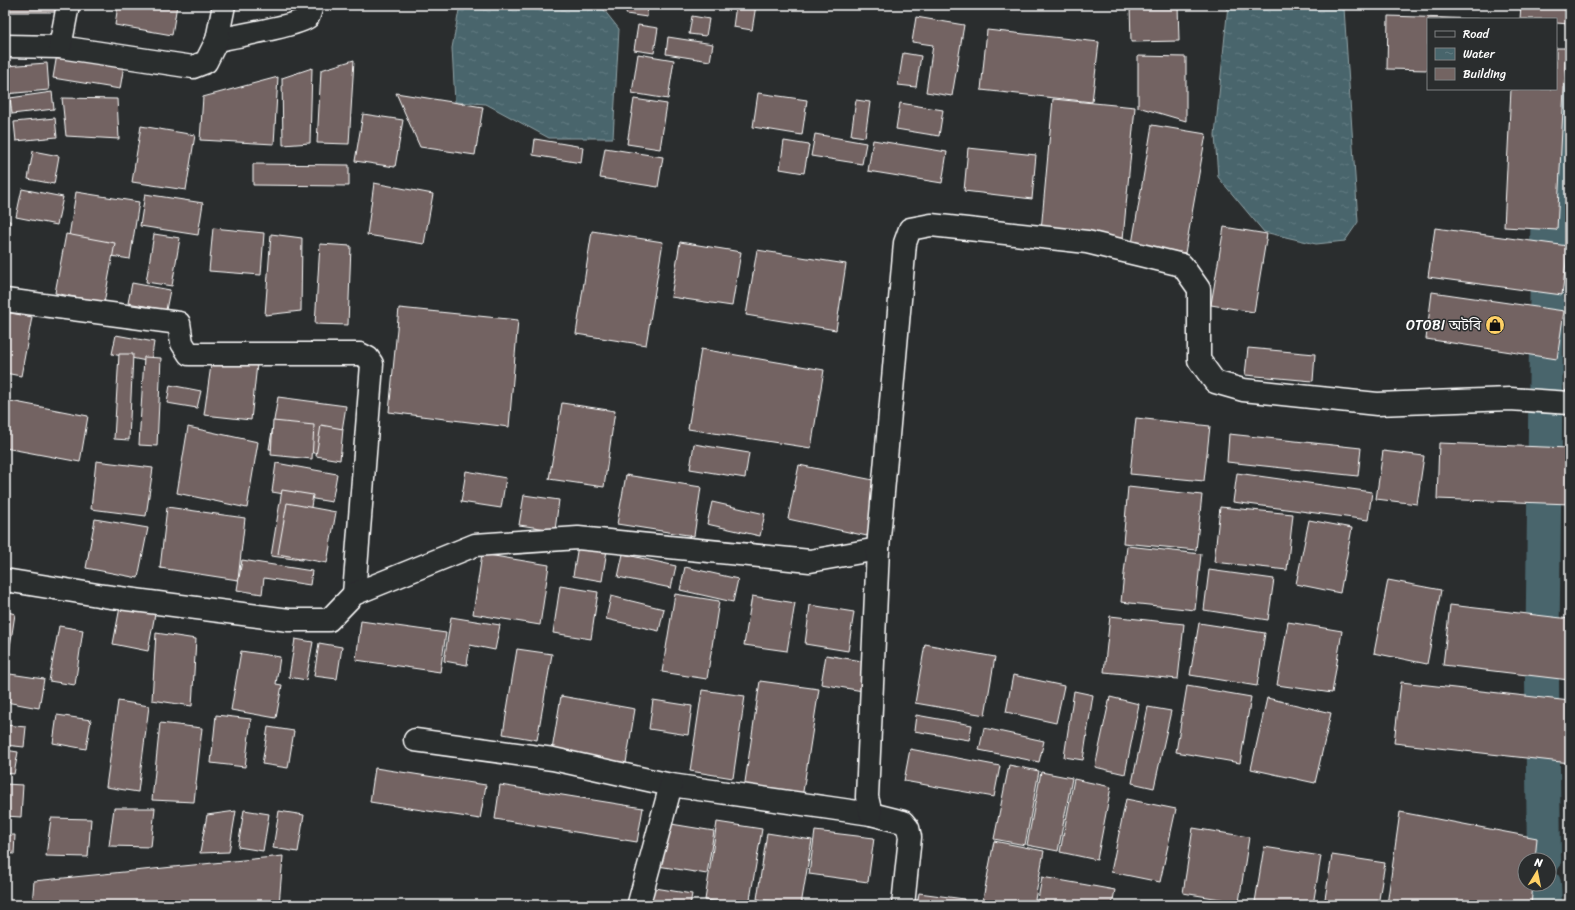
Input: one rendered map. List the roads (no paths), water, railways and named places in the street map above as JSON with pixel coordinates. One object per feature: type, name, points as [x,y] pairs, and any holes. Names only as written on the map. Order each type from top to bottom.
[{"type":"street","points":[[60,47],[68,5]]},
{"type":"street","points":[[5,46],[60,47],[193,67],[206,62],[217,40],[224,5]]},
{"type":"street","points":[[217,40],[265,30],[302,20],[308,17],[312,5]]},
{"type":"street","points":[[871,814],[867,797],[878,549],[905,243],[910,229],[931,225],[1087,242],[1182,265],[1199,289],[1199,360],[1215,382],[1243,390],[1377,404],[1510,399],[1570,403]]},
{"type":"street","points":[[5,300],[179,323],[182,343],[189,354],[360,354],[368,358],[372,364],[354,594]]},
{"type":"street","points":[[5,580],[104,596],[289,620],[329,620],[354,594],[475,545],[578,538],[810,561],[878,549]]},
{"type":"street","points":[[415,740],[553,759],[671,785],[871,814],[903,822],[908,828],[910,837],[903,905]]},
{"type":"street","points":[[639,903],[671,785]]},
{"type":"water","points":[[460,5],[600,5],[619,29],[613,138],[549,138],[486,104],[455,102],[452,48]]},
{"type":"water","points":[[1228,5],[1315,5],[1344,8],[1358,222],[1345,241],[1316,244],[1264,232],[1218,177],[1215,135]]},
{"type":"waterway","points":[[1544,852],[1542,680],[1549,90]]},
{"type":"waterway","points":[[1544,892],[1545,905]]},
{"type":"place","name":"OTOBI অটবি","points":[[1495,325]]}]
